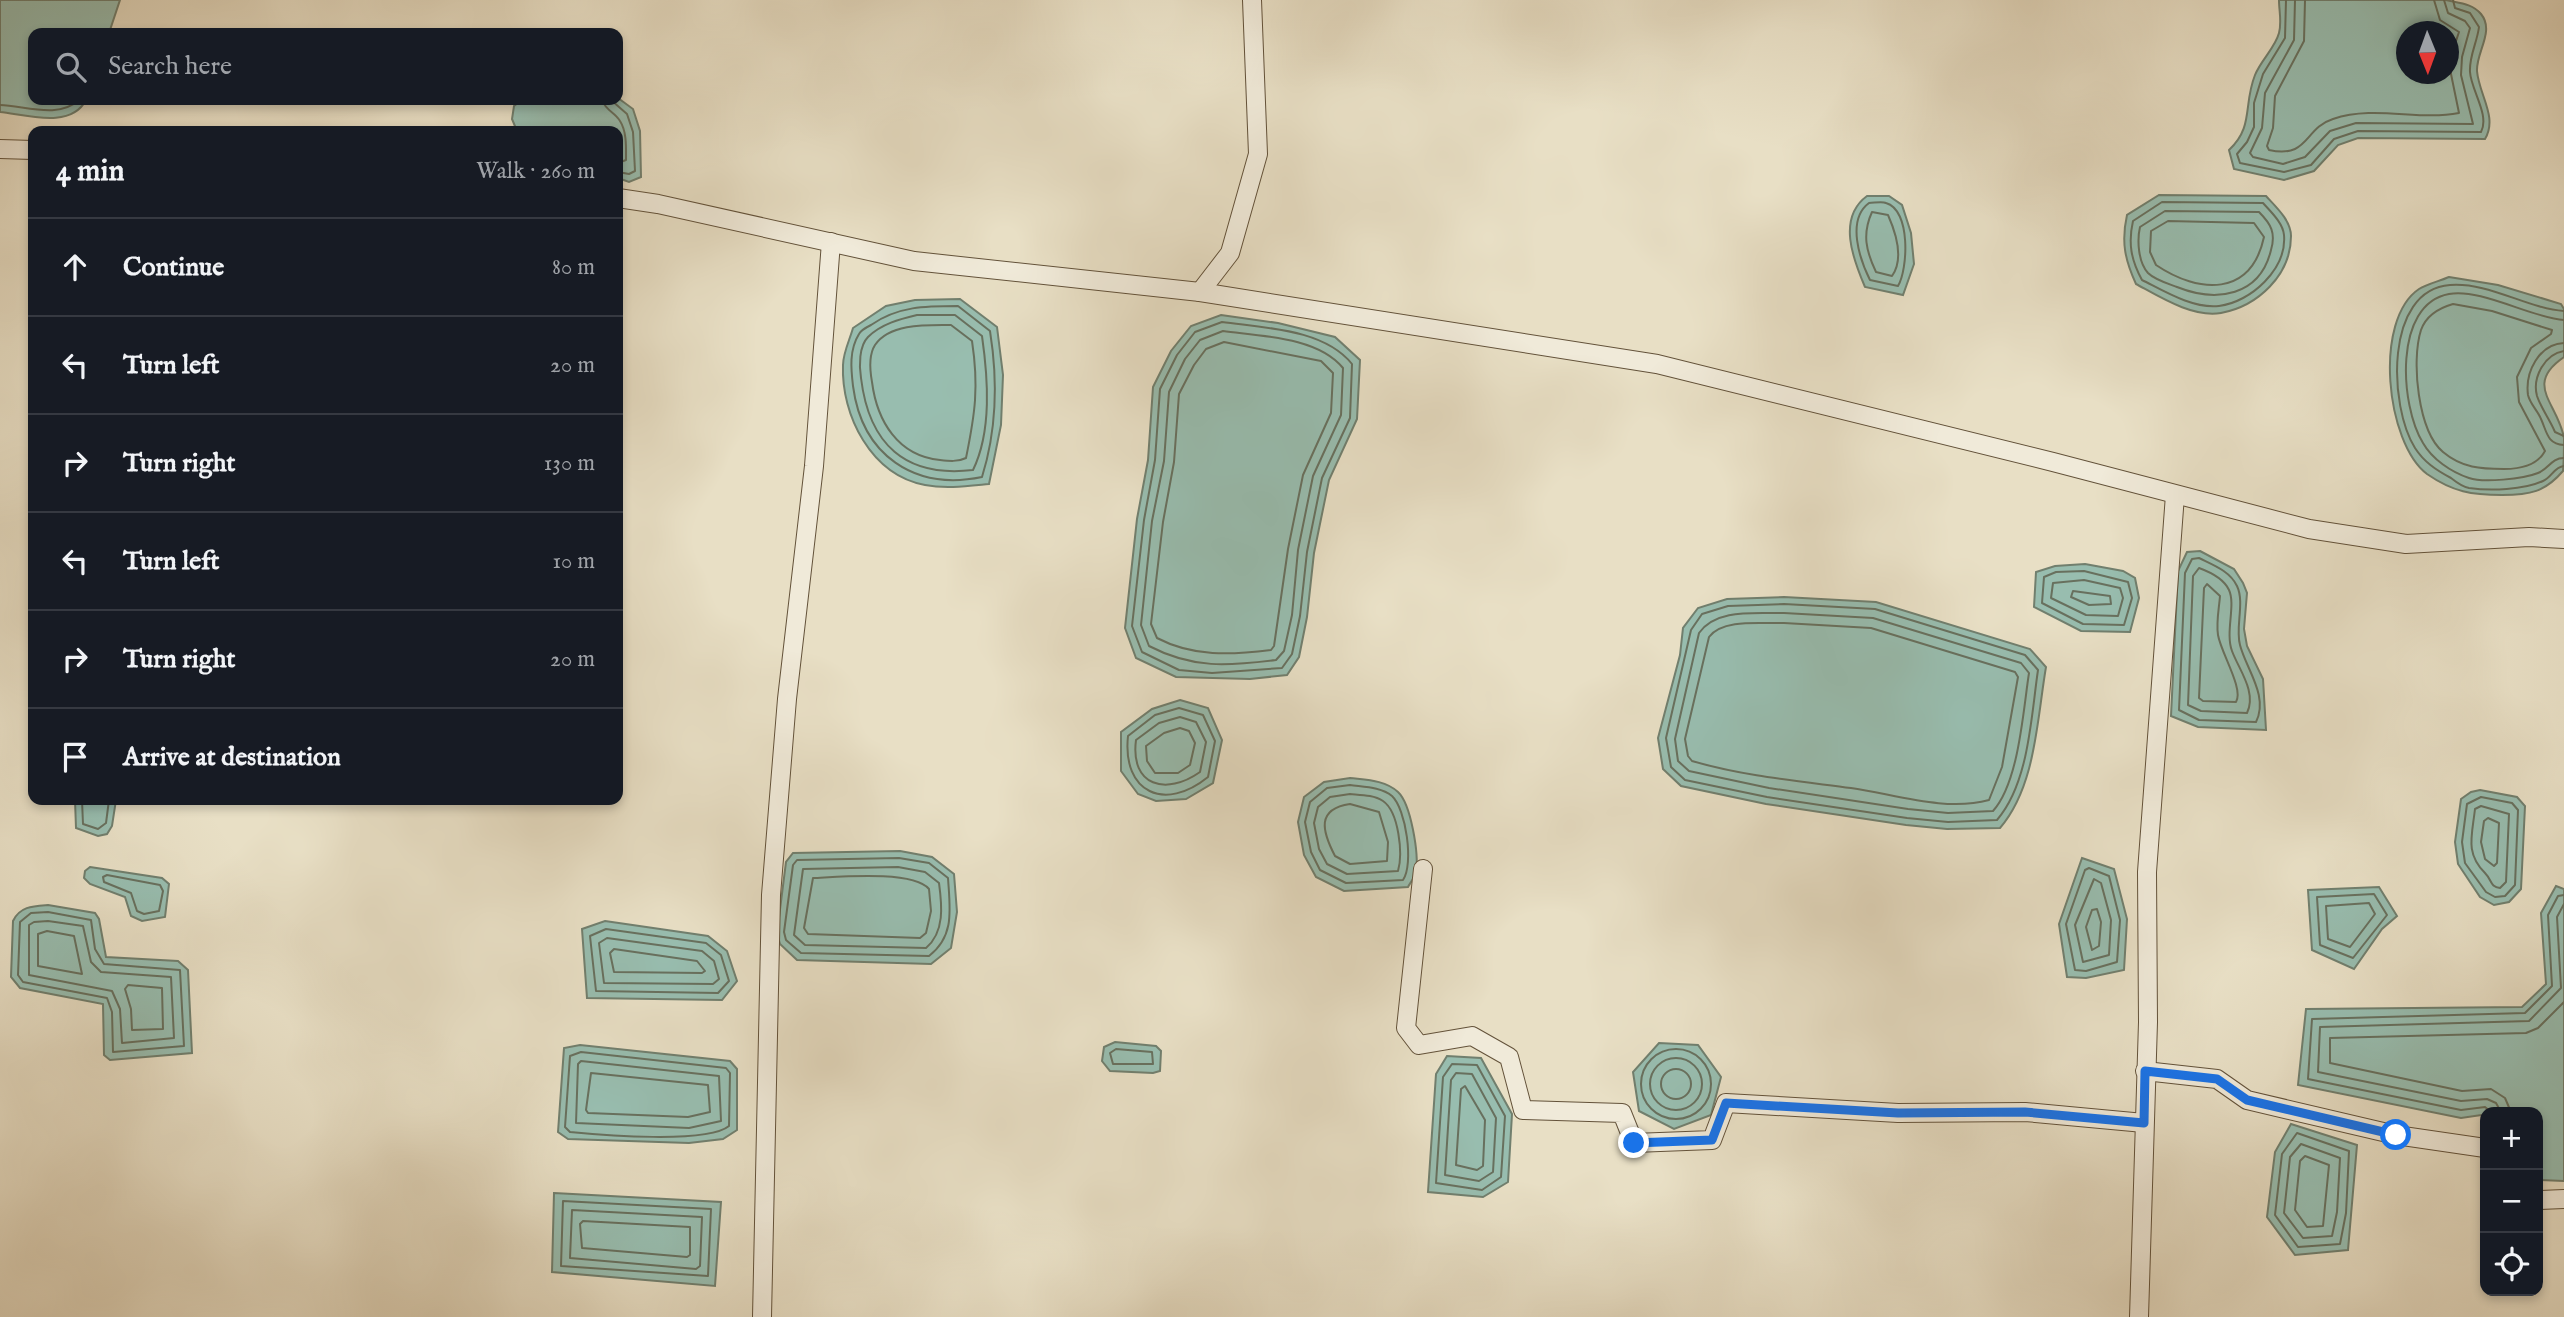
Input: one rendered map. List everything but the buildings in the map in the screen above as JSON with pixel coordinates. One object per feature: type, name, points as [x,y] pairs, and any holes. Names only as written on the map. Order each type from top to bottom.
[{"type":"street","points":[[1200,292],[1230,253],[1258,154],[1252,0]]},
{"type":"street","points":[[0,149],[28,149]]},
{"type":"street","points":[[623,199],[658,204],[914,261],[1200,292],[1657,364],[2053,462],[2309,529],[2406,544],[2529,537],[2564,539]]},
{"type":"street","points":[[762,1317],[771,895],[787,699],[814,467],[831,242]]},
{"type":"street","points":[[2139,1317],[2147,873],[2175,495]]},
{"type":"street","points":[[1423,869],[1406,1028],[1419,1045],[1472,1036],[1509,1057],[1523,1110],[1622,1113],[1634,1143],[1712,1140],[1726,1103],[1898,1113],[2025,1112],[2144,1123]]},
{"type":"street","points":[[2145,1071],[2217,1079],[2247,1100],[2396,1135],[2480,1147]]},
{"type":"street","points":[[2543,1199],[2564,1199]]},
{"type":"water","points":[[0,0],[120,0],[111,28],[28,28],[28,105],[82,105],[79,109],[70,115],[48,118],[0,112]]},
{"type":"water","points":[[2279,0],[2446,0],[2473,8],[2481,14],[2486,27],[2477,64],[2478,80],[2490,122],[2485,139],[2358,138],[2338,145],[2314,171],[2284,180],[2234,169],[2229,150],[2242,133],[2251,86],[2279,33]]},
{"type":"water","points":[[623,102],[633,109],[640,131],[641,177],[629,182],[623,180],[623,126],[515,126],[512,119],[514,106],[623,105]]},
{"type":"water","points":[[2159,195],[2266,196],[2282,214],[2291,236],[2290,250],[2279,276],[2248,304],[2210,314],[2177,305],[2136,284],[2125,251],[2127,215]]},
{"type":"water","points":[[1867,196],[1889,196],[1902,205],[1911,233],[1914,264],[1903,295],[1865,287],[1856,264],[1850,227],[1858,205]]},
{"type":"water","points":[[2449,277],[2498,285],[2561,304],[2564,309],[2564,357],[2552,367],[2544,386],[2564,438],[2563,471],[2550,484],[2536,491],[2491,495],[2454,489],[2427,474],[2413,458],[2402,436],[2394,410],[2390,381],[2395,327],[2404,305],[2419,289]]},
{"type":"water","points":[[960,299],[997,327],[1003,375],[1001,425],[989,484],[949,487],[925,485],[906,479],[889,469],[863,440],[847,403],[844,356],[853,328],[886,306],[915,300]]},
{"type":"water","points":[[1221,315],[1278,323],[1335,337],[1360,360],[1357,419],[1329,480],[1314,553],[1307,617],[1299,657],[1287,675],[1250,679],[1176,677],[1136,658],[1125,628],[1137,519],[1148,460],[1153,387],[1171,351],[1191,326]]},
{"type":"water","points":[[2200,551],[2234,569],[2247,593],[2244,629],[2247,646],[2263,679],[2266,730],[2198,727],[2171,716],[2178,571],[2187,552]]},
{"type":"water","points":[[2085,564],[2123,571],[2135,578],[2139,598],[2130,632],[2081,631],[2034,607],[2036,572],[2055,566]]},
{"type":"water","points":[[1784,597],[1876,602],[2030,649],[2046,667],[2037,730],[2021,792],[2000,828],[1947,829],[1906,825],[1766,804],[1681,786],[1663,769],[1658,738],[1680,655],[1683,628],[1698,608],[1727,599]]},
{"type":"water","points":[[1180,700],[1208,708],[1222,740],[1213,783],[1186,799],[1156,801],[1138,794],[1121,771],[1121,732],[1152,709]]},
{"type":"water","points":[[1350,778],[1387,785],[1403,798],[1413,830],[1416,854],[1416,872],[1408,887],[1344,891],[1316,877],[1304,855],[1298,822],[1304,797],[1324,782]]},
{"type":"water","points":[[2480,790],[2517,797],[2525,806],[2521,889],[2509,902],[2494,905],[2480,897],[2458,864],[2455,842],[2461,799]]},
{"type":"water","points":[[75,805],[115,805],[112,826],[107,834],[98,836],[76,828]]},
{"type":"water","points":[[900,851],[932,857],[954,874],[957,912],[951,948],[931,964],[797,960],[780,944],[777,933],[786,862],[793,853]]},
{"type":"water","points":[[2082,858],[2114,869],[2127,919],[2124,970],[2086,978],[2067,977],[2059,924]]},
{"type":"water","points":[[90,867],[162,878],[169,884],[165,917],[142,921],[131,916],[125,897],[90,884],[84,878],[85,871]]},
{"type":"water","points":[[2556,886],[2564,889],[2564,1181],[2543,1180],[2543,1107],[2480,1107],[2480,1115],[2461,1118],[2298,1085],[2306,1009],[2522,1007],[2546,984],[2541,913]]},
{"type":"water","points":[[2379,887],[2397,916],[2382,929],[2354,969],[2312,950],[2308,890]]},
{"type":"water","points":[[48,905],[95,913],[99,919],[106,957],[178,961],[188,970],[192,1053],[110,1060],[104,1055],[103,1004],[20,988],[11,977],[13,921],[23,910]]},
{"type":"water","points":[[605,921],[708,936],[727,951],[737,981],[722,1000],[587,998],[582,929]]},
{"type":"water","points":[[1115,1042],[1156,1046],[1161,1051],[1160,1071],[1110,1071],[1102,1061],[1104,1047]]},
{"type":"water","points":[[1659,1043],[1698,1045],[1721,1077],[1711,1115],[1674,1129],[1639,1111],[1633,1072]]},
{"type":"water","points":[[580,1045],[730,1061],[737,1069],[737,1130],[723,1139],[689,1143],[568,1139],[558,1132],[564,1048]]},
{"type":"water","points":[[1447,1056],[1481,1058],[1512,1114],[1508,1182],[1483,1197],[1428,1192],[1436,1074]]},
{"type":"water","points":[[2291,1124],[2357,1145],[2348,1250],[2295,1255],[2267,1217],[2275,1152]]},
{"type":"water","points":[[554,1193],[721,1202],[715,1286],[552,1272]]},
{"type":"route","points":[[1634,1143],[1712,1140],[1726,1103],[1898,1113],[2025,1112],[2144,1123],[2145,1071],[2217,1079],[2247,1100],[2396,1135]]}]
